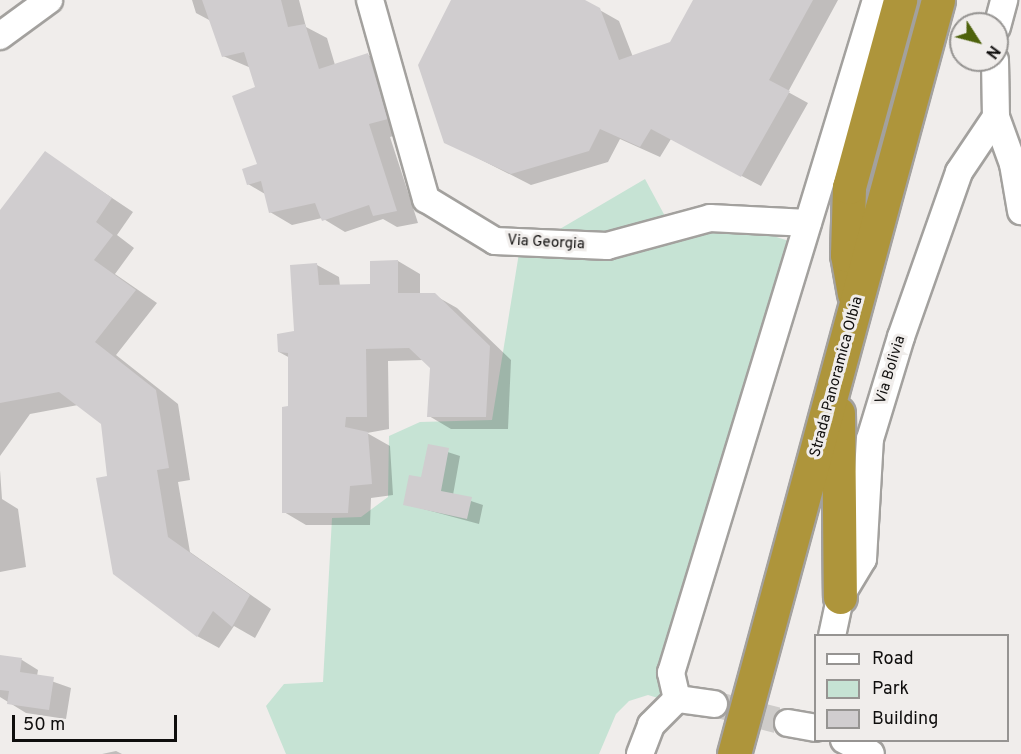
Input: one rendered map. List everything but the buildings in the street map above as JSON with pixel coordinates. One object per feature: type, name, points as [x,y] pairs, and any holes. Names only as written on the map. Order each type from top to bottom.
[{"type":"highway","points":[[856,307],[847,255],[849,187],[900,0]]},
{"type":"highway","name":"Strada Panoramica Olbia","points":[[734,754],[938,0]]},
{"type":"highway","points":[[836,381],[843,531],[840,597]]},
{"type":"street","points":[[0,36],[49,0]]},
{"type":"street","name":"Via Georgia","points":[[370,0],[426,199],[495,240],[607,246],[710,218],[808,223]]},
{"type":"street","points":[[677,699],[671,673],[876,0]]},
{"type":"street","points":[[995,72],[996,117],[1013,164],[1021,211]]},
{"type":"street","name":"Via Bolivia","points":[[832,634],[840,597],[863,559],[870,439],[901,337],[959,172],[996,117]]},
{"type":"street","points":[[677,699],[714,704]]},
{"type":"street","points":[[640,754],[651,725],[677,699]]},
{"type":"street","points":[[788,723],[814,725]]},
{"type":"street","points":[[846,742],[871,754]]},
{"type":"green space","points":[[645,179],[673,231],[757,231],[789,241],[703,525],[675,669],[659,706],[658,698],[648,695],[629,701],[616,714],[599,754],[286,754],[266,706],[284,684],[323,682],[332,518],[361,517],[388,497],[389,436],[420,422],[492,420],[519,253]]},
{"type":"tunnel","points":[[714,704],[788,723]]}]
